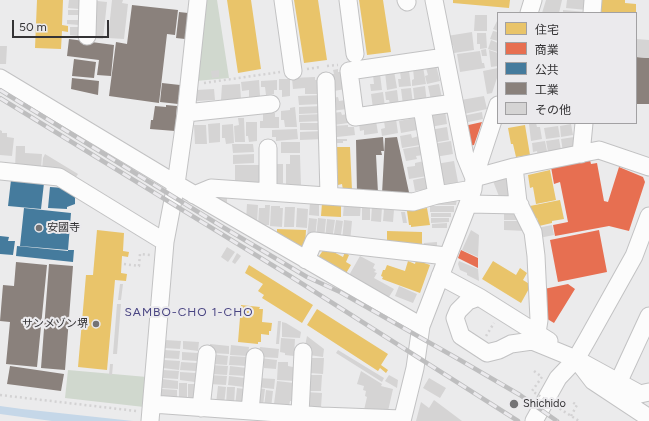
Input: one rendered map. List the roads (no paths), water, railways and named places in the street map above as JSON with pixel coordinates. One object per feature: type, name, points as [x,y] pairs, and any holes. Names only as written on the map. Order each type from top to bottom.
[{"type":"street","points":[[87,36],[88,0]]},
{"type":"street","points":[[198,0],[186,113],[165,250],[151,414],[201,408],[402,420],[415,368],[421,326],[471,190],[497,108]]},
{"type":"street","points":[[283,0],[293,71]]},
{"type":"street","points":[[348,0],[356,54]]},
{"type":"street","points":[[434,0],[471,190]]},
{"type":"street","points":[[528,12],[533,0]]},
{"type":"street","points":[[592,12],[593,0]]},
{"type":"street","points":[[444,57],[349,71],[355,117],[454,103]]},
{"type":"street","points":[[0,78],[194,195],[421,326]]},
{"type":"street","points":[[326,81],[329,196]]},
{"type":"street","points":[[186,113],[271,104]]},
{"type":"street","points":[[422,108],[438,195]]},
{"type":"street","points":[[581,154],[584,124]]},
{"type":"street","points":[[268,148],[268,192]]},
{"type":"street","points":[[194,195],[211,188],[413,202],[438,195],[471,190],[514,167],[599,150],[649,168]]},
{"type":"street","points":[[514,167],[518,202],[533,232],[536,256],[539,320],[537,333]]},
{"type":"street","points":[[0,171],[59,178],[165,250]]},
{"type":"street","points":[[471,190],[520,205]]},
{"type":"street","points":[[534,421],[558,378],[576,359],[634,256],[649,216]]},
{"type":"street","points":[[306,260],[314,241],[446,256]]},
{"type":"street","points":[[440,276],[479,297],[576,359],[593,381],[649,418]]},
{"type":"street","points":[[479,297],[468,301],[458,311],[455,318],[461,336],[487,353],[499,350],[511,344],[532,341],[576,359],[640,394],[649,392]]},
{"type":"street","points":[[505,313],[511,330],[511,344]]},
{"type":"street","points":[[618,383],[649,316]]},
{"type":"street","points":[[300,414],[303,352]]},
{"type":"street","points":[[201,408],[207,354]]},
{"type":"street","points":[[250,411],[255,357]]},
{"type":"water","points":[[0,406],[133,421],[52,421],[0,414]]},
{"type":"railway","points":[[0,90],[221,226],[307,277],[340,292],[460,360],[520,395],[557,421]]},
{"type":"railway","points":[[0,98],[290,276],[518,421]]},
{"type":"place","name":"安國寺","points":[[39,228]]},
{"type":"place","name":"サンメゾン堺","points":[[96,324]]},
{"type":"place","name":"Shichido","points":[[514,404]]},
{"type":"district","name":"SAMBO-CHO 1-CHO","points":[[189,312]]}]
